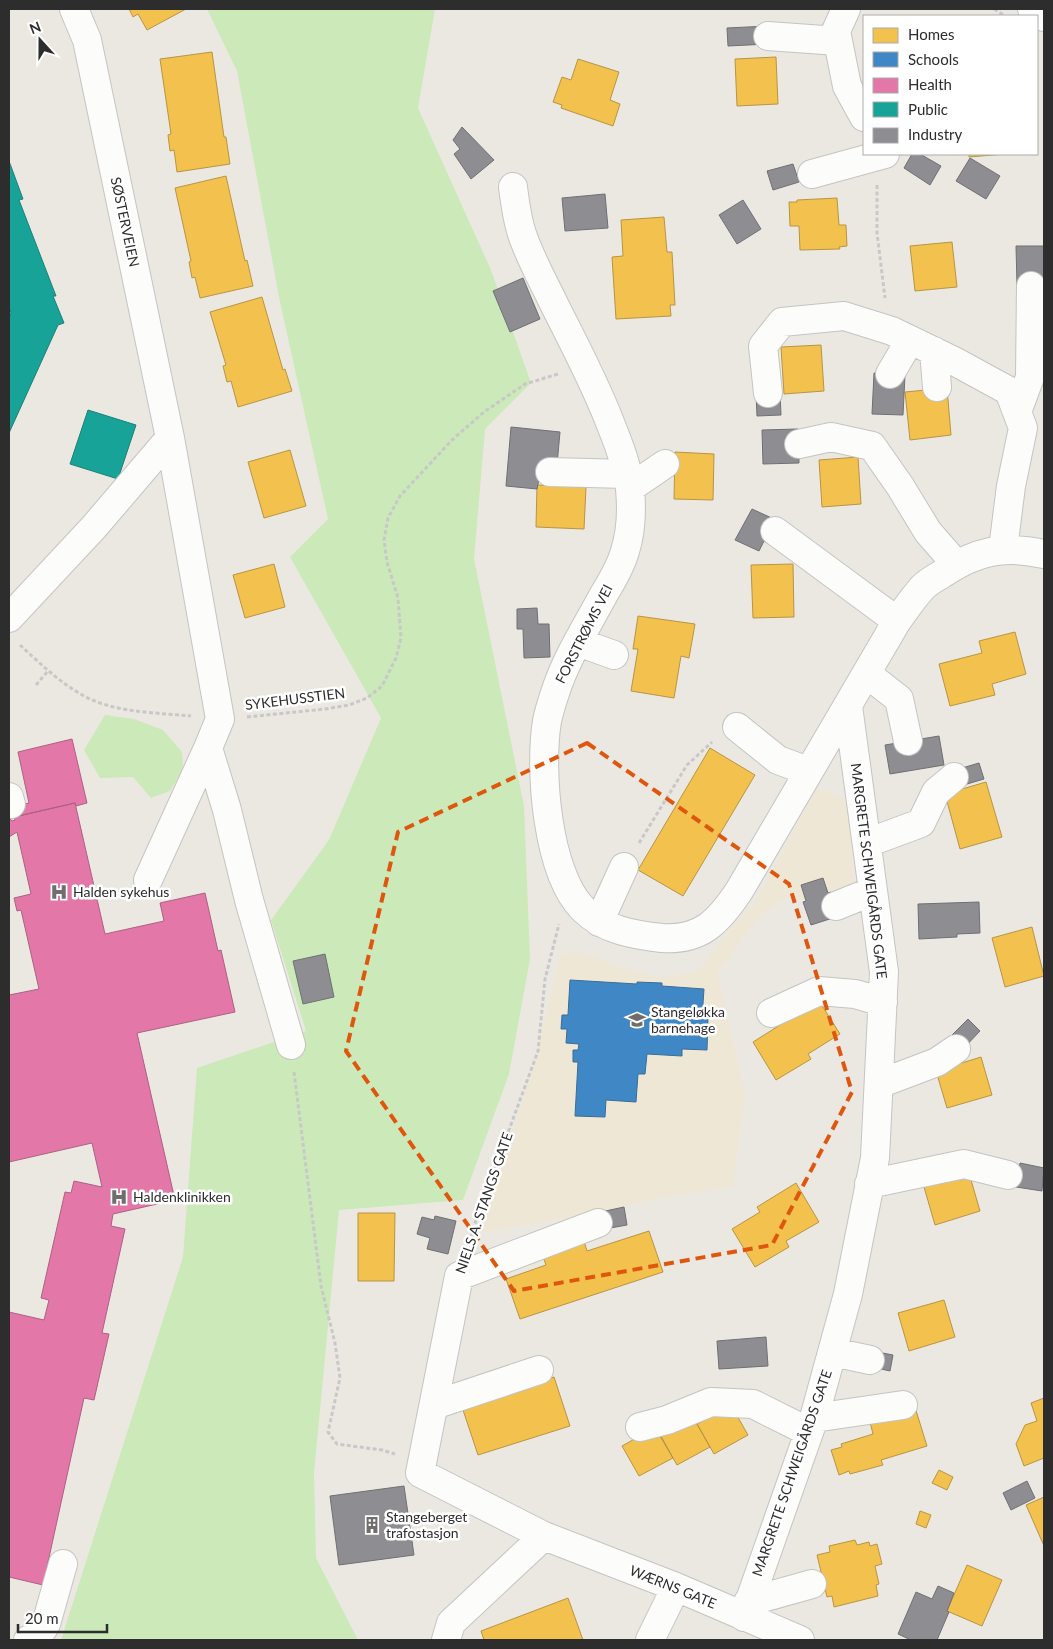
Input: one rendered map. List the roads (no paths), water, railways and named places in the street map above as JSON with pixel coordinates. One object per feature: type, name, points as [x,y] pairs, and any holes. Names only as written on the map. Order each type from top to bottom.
[{"type":"street","name":"SØSTERVEIEN","points":[[74,9],[87,40],[170,438],[220,719],[208,748]]},
{"type":"street","points":[[846,9],[836,31],[847,86],[863,115]]},
{"type":"street","points":[[1032,9],[1044,17]]},
{"type":"street","points":[[768,36],[838,41]]},
{"type":"street","points":[[812,174],[881,155]]},
{"type":"street","name":"FORSTRØMS VEI","points":[[513,187],[521,232],[531,258],[603,404],[617,441],[628,481],[630,522],[625,552],[613,579],[563,670],[547,721],[545,750],[545,784],[549,822],[560,870],[567,889],[583,909],[599,922],[620,931],[643,936],[674,939],[690,936],[707,928],[724,913],[739,891],[897,621],[924,586],[956,564],[983,553],[1003,549],[1032,551],[1044,554]]},
{"type":"street","points":[[1003,549],[1012,486],[1028,420],[1031,286]]},
{"type":"street","points":[[768,393],[763,346],[782,322],[844,316],[912,340],[1009,391],[1028,420]]},
{"type":"street","points":[[890,374],[912,340]]},
{"type":"street","points":[[912,340],[936,387]]},
{"type":"street","points":[[799,444],[831,437],[872,446],[900,486],[928,532],[956,564]]},
{"type":"street","points":[[12,629],[94,527],[170,438]]},
{"type":"street","points":[[550,472],[628,481],[665,464]]},
{"type":"street","points":[[774,531],[897,621]]},
{"type":"street","points":[[578,642],[614,655]]},
{"type":"street","points":[[867,674],[898,699],[908,741]]},
{"type":"street","name":"MARGRETE SCHWEIGÅRDS GATE","points":[[746,1609],[811,1425],[833,1352],[848,1294],[875,1158],[884,972],[848,706]]},
{"type":"street","points":[[738,727],[778,760],[808,771]]},
{"type":"street","points":[[148,880],[208,748]]},
{"type":"street","points":[[208,748],[227,810],[249,900],[291,1046]]},
{"type":"street","points":[[867,843],[921,823],[936,792],[954,777]]},
{"type":"street","points":[[599,922],[624,867]]},
{"type":"street","points":[[836,906],[873,891]]},
{"type":"street","points":[[771,1014],[819,991],[855,994],[883,1002]]},
{"type":"street","points":[[879,1084],[937,1062],[956,1049]]},
{"type":"street","points":[[869,1184],[964,1164],[1008,1175]]},
{"type":"street","name":"NIELS A. STANGS GATE","points":[[544,1536],[420,1473],[422,1461],[459,1276],[598,1223]]},
{"type":"street","points":[[833,1352],[870,1360]]},
{"type":"street","points":[[434,1405],[539,1370]]},
{"type":"street","points":[[640,1427],[667,1420],[711,1402],[753,1404],[811,1425],[903,1405]]},
{"type":"street","points":[[446,1640],[451,1624],[544,1536]]},
{"type":"street","name":"WÆRNS GATE","points":[[544,1536],[676,1587],[746,1609],[800,1640]]},
{"type":"street","points":[[28,1640],[32,1640],[41,1632],[46,1624],[63,1564]]},
{"type":"street","points":[[746,1609],[812,1584]]},
{"type":"street","points":[[650,1640],[676,1587]]},
{"type":"street","points":[[9,1639],[13,1640]]},
{"type":"place","name":"Halden sykehus","points":[[59,892]]},
{"type":"place","name":"Stangeløkka barnehage","points":[[637,1020]]},
{"type":"place","name":"Haldenklinikken","points":[[119,1197]]},
{"type":"place","name":"Stangeberget trafostasjon","points":[[372,1525]]}]
